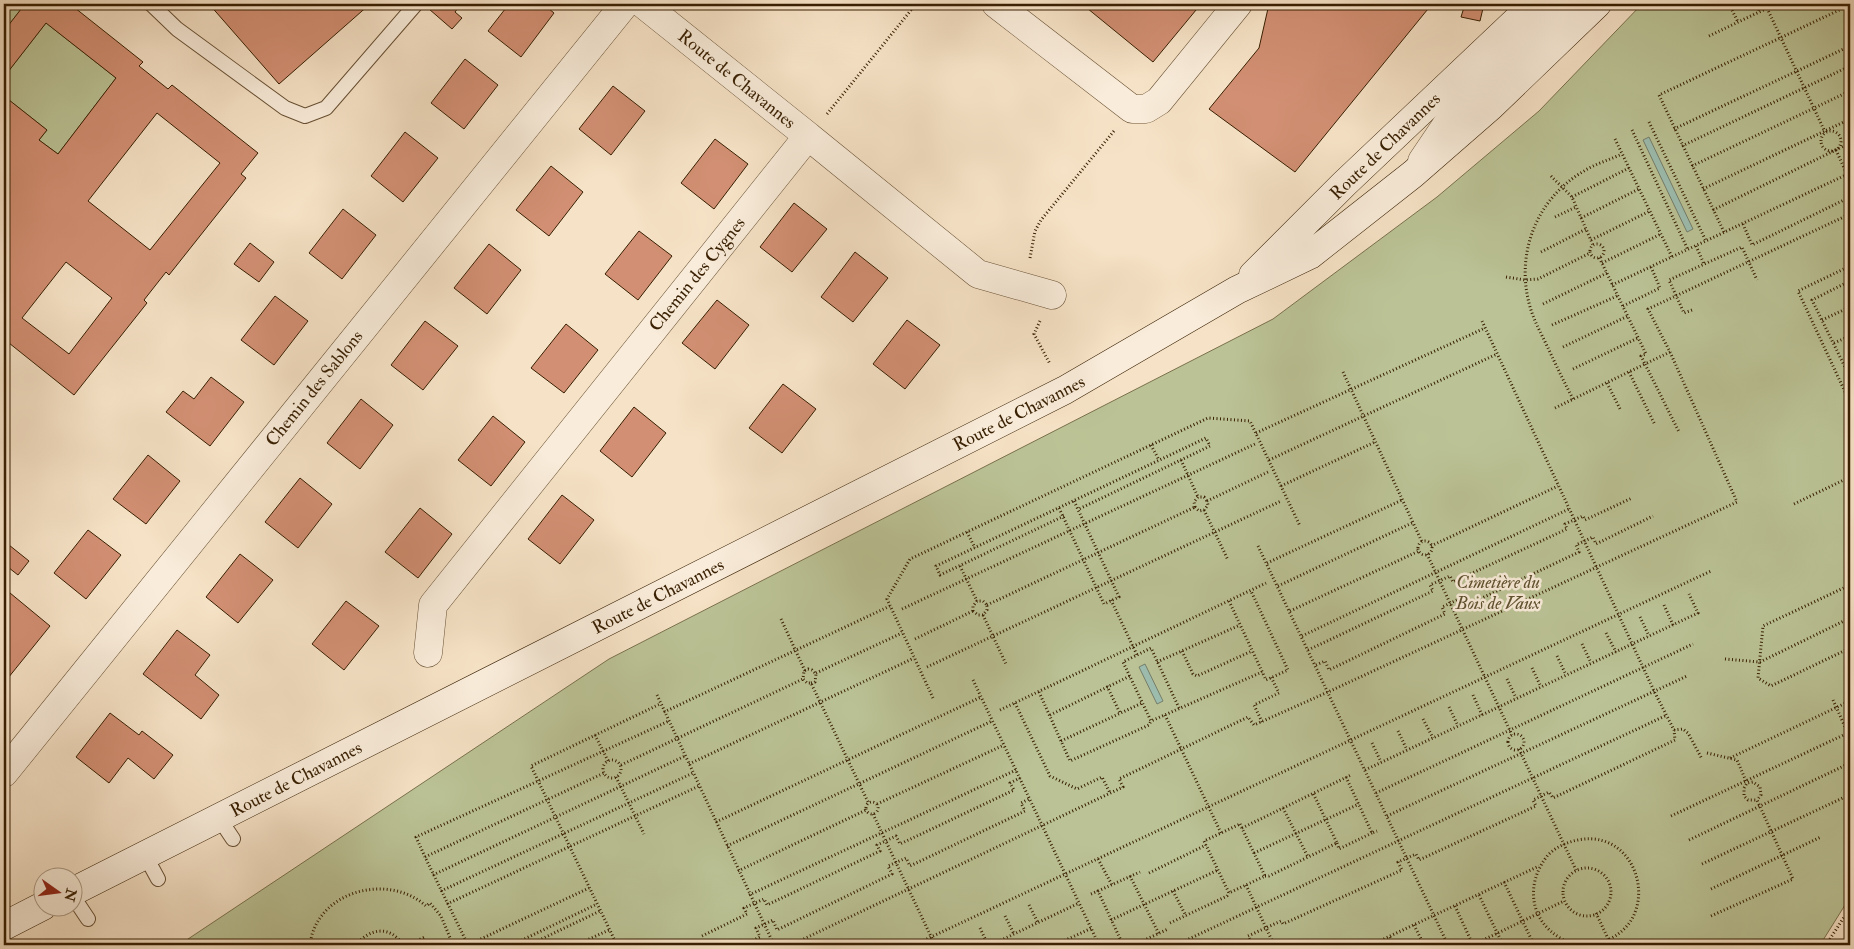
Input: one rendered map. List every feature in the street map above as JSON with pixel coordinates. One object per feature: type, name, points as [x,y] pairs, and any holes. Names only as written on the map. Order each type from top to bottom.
[{"type":"street","name":"Chemin des Sablons","points":[[4,773],[625,4]]},
{"type":"street","name":"Route de Chavannes","points":[[643,4],[808,136]]},
{"type":"street","points":[[996,4],[1132,109],[1146,110],[1159,101],[1238,4]]},
{"type":"street","name":"Route de Chavannes","points":[[1237,290],[1344,184],[1534,4]]},
{"type":"street","name":"Route de Chavannes","points":[[1412,174],[1453,115],[1536,38],[1569,4]]},
{"type":"street","name":"Route de Chavannes","points":[[82,888],[145,855],[226,828],[1065,390],[1237,290],[1310,255],[1412,174],[1492,106],[1597,4]]},
{"type":"street","points":[[808,136],[978,274],[1052,295]]},
{"type":"street","name":"Chemin des Cygnes","points":[[428,653],[433,605],[808,136]]},
{"type":"street","points":[[4,926],[32,912]]},
{"type":"lane","points":[[151,4],[177,29],[285,108],[306,116],[326,108],[416,4]]},
{"type":"lane","points":[[145,855],[158,879]]},
{"type":"lane","points":[[82,909],[88,919]]},
{"type":"path","points":[[841,97],[916,4]]},
{"type":"path","points":[[1729,4],[1738,22]]},
{"type":"path","points":[[1754,4],[1757,9],[1762,11]]},
{"type":"path","points":[[1709,36],[1774,4]]},
{"type":"path","points":[[1724,232],[1659,95],[1850,5]]},
{"type":"path","points":[[1767,8],[1825,132]]},
{"type":"path","points":[[1674,129],[1850,46]]},
{"type":"path","points":[[1682,146],[1850,66]]},
{"type":"path","points":[[1692,166],[1850,91]]},
{"type":"path","points":[[1052,367],[1034,334],[1052,295],[1029,257],[1035,231],[1041,220],[1132,109]]},
{"type":"path","points":[[1703,189],[1850,119]]},
{"type":"path","points":[[1649,122],[1706,241]]},
{"type":"path","points":[[1632,130],[1688,250]]},
{"type":"path","points":[[1833,131],[1841,137],[1841,144],[1836,150],[1830,151],[1823,146],[1821,140],[1825,132],[1833,131]]},
{"type":"path","points":[[1615,139],[1672,257]]},
{"type":"path","points":[[1713,210],[1850,143]]},
{"type":"path","points":[[1836,150],[1849,173],[1850,181]]},
{"type":"path","points":[[1573,399],[1534,320],[1526,294],[1524,280],[1525,259],[1532,230],[1545,206],[1562,188],[1584,171],[1622,154]]},
{"type":"path","points":[[1572,196],[1629,168]]},
{"type":"path","points":[[1612,285],[1849,173]]},
{"type":"path","points":[[1551,176],[1572,196],[1593,245]]},
{"type":"path","points":[[1581,218],[1639,189]]},
{"type":"path","points":[[1743,224],[1752,245],[1850,197]]},
{"type":"path","points":[[1555,217],[1576,207]]},
{"type":"path","points":[[1591,240],[1650,211]]},
{"type":"path","points":[[791,945],[1123,787],[1118,779],[1248,717],[1254,725],[1262,722],[1737,502],[1670,352],[1648,309],[1850,214]]},
{"type":"path","points":[[1541,252],[1586,229]]},
{"type":"path","points":[[1602,263],[1661,234]]},
{"type":"path","points":[[1593,245],[1598,244],[1603,248],[1603,254],[1599,258]]},
{"type":"path","points":[[1590,253],[1590,248],[1593,245]]},
{"type":"path","points":[[1696,246],[1704,264]]},
{"type":"path","points":[[1692,310],[1684,313],[1669,280],[1742,247],[1757,280]]},
{"type":"path","points":[[1506,277],[1524,280],[1538,279],[1590,253]]},
{"type":"path","points":[[1590,253],[1593,257],[1599,258],[1607,273],[1646,354],[1641,356],[1678,432]]},
{"type":"path","points":[[1850,266],[1798,291],[1847,396],[1850,395]]},
{"type":"path","points":[[1623,306],[1660,288],[1650,267]]},
{"type":"path","points":[[1543,304],[1607,273]]},
{"type":"path","points":[[1850,281],[1812,300],[1846,369],[1850,366]]},
{"type":"path","points":[[1552,326],[1617,296]]},
{"type":"path","points":[[1822,320],[1850,307]]},
{"type":"path","points":[[1562,348],[1628,316]]},
{"type":"path","points":[[1238,945],[1250,940],[1248,936],[1281,921],[1283,924],[1402,870],[1398,862],[1416,854],[1419,860],[1536,806],[1533,800],[1541,796],[1550,792],[1552,798],[1675,740],[1674,730],[1643,668],[1482,321]]},
{"type":"path","points":[[1256,434],[1485,328]]},
{"type":"path","points":[[1834,343],[1850,336]]},
{"type":"path","points":[[1573,369],[1638,338]]},
{"type":"path","points":[[1555,408],[1670,352]]},
{"type":"path","points":[[1269,460],[1496,354]]},
{"type":"path","points":[[1343,372],[1422,542]]},
{"type":"path","points":[[1629,372],[1655,425]]},
{"type":"path","points":[[1607,382],[1621,411]]},
{"type":"path","points":[[933,698],[887,599],[910,559],[1208,418],[1250,421],[1300,526]]},
{"type":"path","points":[[1064,516],[940,575],[936,566],[1206,438],[1210,446],[1078,509]]},
{"type":"path","points":[[1281,486],[1375,442]]},
{"type":"path","points":[[902,610],[1255,444]]},
{"type":"path","points":[[1151,445],[1159,460]]},
{"type":"path","points":[[1181,460],[1198,497]]},
{"type":"path","points":[[1207,501],[1268,472]]},
{"type":"path","points":[[1794,504],[1850,477]]},
{"type":"path","points":[[1431,546],[1558,486]]},
{"type":"path","points":[[1198,497],[1204,497],[1207,501],[1208,506],[1204,510],[1199,511],[1195,507],[1194,502],[1198,497]]},
{"type":"path","points":[[1308,650],[1433,591],[1430,585],[1450,576],[1453,582],[1567,529],[1565,524],[1583,516],[1585,520],[1632,498]]},
{"type":"path","points":[[1266,563],[1402,500]]},
{"type":"path","points":[[1060,508],[1104,604],[1118,597],[1074,501]]},
{"type":"path","points":[[927,667],[1282,501]]},
{"type":"path","points":[[987,605],[1195,507]]},
{"type":"path","points":[[1302,636],[1569,509]]},
{"type":"path","points":[[1204,510],[1228,560]]},
{"type":"path","points":[[1316,665],[1325,660],[1329,670],[1446,614],[1442,607],[1458,598],[1463,607],[1579,552],[1576,545],[1584,541],[1593,537],[1596,544],[1653,516]]},
{"type":"path","points":[[1278,586],[1412,523]]},
{"type":"path","points":[[967,532],[975,548]]},
{"type":"path","points":[[1422,542],[1428,542],[1431,546]]},
{"type":"path","points":[[1419,551],[1418,547],[1422,542]]},
{"type":"path","points":[[1258,546],[1448,945]]},
{"type":"path","points":[[1427,554],[1431,550],[1431,546]]},
{"type":"path","points":[[1419,551],[1422,554],[1427,554]]},
{"type":"path","points":[[1290,612],[1419,551]]},
{"type":"path","points":[[1427,554],[1512,735]]},
{"type":"path","points":[[960,566],[977,601]]},
{"type":"path","points":[[914,945],[1711,570]]},
{"type":"path","points":[[1000,710],[1266,584]]},
{"type":"path","points":[[1850,585],[1763,626],[1758,678],[1771,686],[1850,648]]},
{"type":"path","points":[[1229,601],[1266,680],[1271,678],[1288,670],[1251,591]]},
{"type":"path","points":[[1365,770],[1698,613],[1689,594]]},
{"type":"path","points":[[1111,600],[1137,655]]},
{"type":"path","points":[[977,601],[983,601],[987,605]]},
{"type":"path","points":[[973,611],[973,606],[977,601]]},
{"type":"path","points":[[983,615],[987,610],[987,605]]},
{"type":"path","points":[[1664,605],[1673,625]]},
{"type":"path","points":[[664,712],[890,606]]},
{"type":"path","points":[[973,611],[978,615],[983,615]]},
{"type":"path","points":[[915,639],[973,611]]},
{"type":"path","points":[[983,615],[1006,664]]},
{"type":"path","points":[[1640,617],[1649,636]]},
{"type":"path","points":[[1725,659],[1760,662],[1850,618]]},
{"type":"path","points":[[781,619],[805,671]]},
{"type":"path","points":[[1157,662],[1240,624]]},
{"type":"path","points":[[816,673],[902,633]]},
{"type":"path","points":[[1606,633],[1616,652]]},
{"type":"path","points":[[1582,644],[1591,663]]},
{"type":"path","points":[[1376,793],[1693,644]]},
{"type":"path","points":[[1151,721],[1123,662],[1151,648],[1179,708]]},
{"type":"path","points":[[1182,651],[1193,674],[1197,676],[1252,651]]},
{"type":"path","points":[[1557,656],[1566,675]]},
{"type":"path","points":[[689,764],[914,658]]},
{"type":"path","points":[[1532,668],[1541,687]]},
{"type":"path","points":[[803,679],[802,676],[805,671],[811,669],[816,673]]},
{"type":"path","points":[[1039,691],[1070,761],[1149,725],[1151,721],[1179,708],[1262,672]]},
{"type":"path","points":[[811,684],[816,678],[816,673]]},
{"type":"path","points":[[1050,715],[1130,676]]},
{"type":"path","points":[[1387,816],[1687,676]]},
{"type":"path","points":[[1262,722],[1254,705],[1278,693],[1271,678]]},
{"type":"path","points":[[803,679],[811,684],[868,802]]},
{"type":"path","points":[[621,765],[803,679]]},
{"type":"path","points":[[1508,679],[1516,698]]},
{"type":"path","points":[[972,680],[1099,945]]},
{"type":"path","points":[[1107,686],[1120,713]]},
{"type":"path","points":[[1473,695],[1482,715]]},
{"type":"path","points":[[657,696],[774,945]]},
{"type":"path","points":[[716,822],[981,697]]},
{"type":"path","points":[[1833,700],[1849,732],[1850,738]]},
{"type":"path","points":[[1730,758],[1850,701]]},
{"type":"path","points":[[1015,703],[1050,776],[1077,789],[1102,777],[1110,793]]},
{"type":"path","points":[[1061,740],[1142,703]]},
{"type":"path","points":[[616,945],[531,766],[660,704]]},
{"type":"path","points":[[1449,707],[1458,726]]},
{"type":"path","points":[[1165,715],[1221,833]]},
{"type":"path","points":[[1176,945],[1666,716]]},
{"type":"path","points":[[1423,719],[1432,738]]},
{"type":"path","points":[[589,888],[468,945],[416,837],[669,721]]},
{"type":"path","points":[[727,846],[992,721]]},
{"type":"path","points":[[1674,730],[1683,729],[1688,733],[1702,759]]},
{"type":"path","points":[[1398,731],[1407,750]]},
{"type":"path","points":[[1671,816],[1747,782],[1849,732]]},
{"type":"path","points":[[1517,734],[1523,738],[1524,744],[1519,749],[1512,749],[1509,746],[1507,741],[1512,735],[1517,734]]},
{"type":"path","points":[[595,735],[608,760]]},
{"type":"path","points":[[1372,743],[1381,762]]},
{"type":"path","points":[[877,804],[1004,745]]},
{"type":"path","points":[[1519,749],[1576,870]]},
{"type":"path","points":[[1707,753],[1737,760],[1747,782]]},
{"type":"path","points":[[433,875],[685,756]]},
{"type":"path","points":[[613,759],[621,765],[620,773],[616,777],[608,777],[604,773],[603,766],[608,760],[613,759]]},
{"type":"path","points":[[1689,840],[1850,763]]},
{"type":"path","points":[[749,895],[1016,770]]},
{"type":"path","points":[[425,857],[604,773]]},
{"type":"path","points":[[441,891],[693,773]]},
{"type":"path","points":[[1242,828],[1351,775]]},
{"type":"path","points":[[616,777],[644,834]]},
{"type":"path","points":[[1313,793],[1339,849],[1374,832],[1346,777]]},
{"type":"path","points":[[702,936],[747,914],[744,908],[764,899],[766,905],[880,851],[877,845],[886,840],[896,836],[900,844],[1014,790],[1010,783],[1020,778]]},
{"type":"path","points":[[1747,782],[1744,788],[1744,796],[1748,800],[1757,800]]},
{"type":"path","points":[[1747,782],[1753,782],[1760,787],[1761,795],[1757,800]]},
{"type":"path","points":[[447,904],[699,786]]},
{"type":"path","points":[[1702,864],[1849,795]]},
{"type":"path","points":[[743,945],[760,937],[756,928],[772,920],[777,930],[892,874],[888,866],[906,858],[910,866],[1025,811],[1021,802],[1029,798]]},
{"type":"path","points":[[1711,916],[1793,878],[1757,800]]},
{"type":"path","points":[[868,802],[872,801],[877,804]]},
{"type":"path","points":[[866,810],[865,807],[868,802]]},
{"type":"path","points":[[873,814],[878,809],[877,804]]},
{"type":"path","points":[[1254,853],[1359,804]]},
{"type":"path","points":[[1283,808],[1308,857]]},
{"type":"path","points":[[866,810],[868,813],[873,814],[935,945]]},
{"type":"path","points":[[738,871],[866,810]]},
{"type":"path","points":[[1229,893],[1204,841],[1240,824],[1265,876]]},
{"type":"path","points":[[1711,889],[1821,837]]},
{"type":"path","points":[[1584,838],[1602,841],[1618,848],[1630,861],[1637,876],[1640,894],[1636,911],[1627,926],[1609,940],[1598,944],[1579,945],[1563,940],[1549,930],[1538,914],[1533,899],[1534,881],[1540,866],[1552,851],[1564,844],[1584,838]]},
{"type":"path","points":[[1170,923],[1227,896],[1229,893],[1337,843]]},
{"type":"path","points":[[1149,873],[1206,845]]},
{"type":"path","points":[[1098,859],[1112,885]]},
{"type":"path","points":[[1371,945],[1540,866]]},
{"type":"path","points":[[1591,868],[1598,870],[1609,881],[1610,898],[1602,911],[1596,914],[1585,916],[1577,914],[1570,909],[1564,900],[1563,888],[1565,881],[1576,870],[1591,868]]},
{"type":"path","points":[[1111,920],[1218,870]]},
{"type":"path","points":[[1091,894],[1140,872]]},
{"type":"path","points":[[1130,876],[1159,934]]},
{"type":"path","points":[[1504,882],[1534,945]]},
{"type":"path","points":[[1246,885],[1274,945]]},
{"type":"path","points":[[310,945],[321,918],[336,902],[356,892],[380,888],[404,892],[418,899],[426,906],[430,903],[441,916],[453,945]]},
{"type":"path","points":[[1098,891],[1123,945]]},
{"type":"path","points":[[1172,891],[1186,916]]},
{"type":"path","points":[[1479,894],[1503,945]]},
{"type":"path","points":[[1455,906],[1473,945],[1564,900]]},
{"type":"path","points":[[512,945],[597,904]]},
{"type":"path","points":[[980,928],[990,945],[1079,904]]},
{"type":"path","points":[[1029,905],[1038,923]]},
{"type":"path","points":[[1826,945],[1850,908]]},
{"type":"path","points":[[529,945],[600,912]]},
{"type":"path","points":[[1596,914],[1611,945]]},
{"type":"path","points":[[1005,916],[1014,934]]},
{"type":"path","points":[[1414,925],[1424,945]]},
{"type":"path","points":[[1055,945],[1092,928]]},
{"type":"path","points":[[1134,945],[1168,929]]},
{"type":"path","points":[[576,945],[609,930]]},
{"type":"path","points":[[356,945],[368,934],[376,931],[393,934],[403,945]]},
{"type":"path","points":[[407,945],[425,937]]},
{"type":"path","points":[[1390,937],[1394,945]]},
{"type":"green space","points":[[4,4],[25,4],[4,31]]},
{"type":"green space","name":"Cimetière du Bois de Vaux","points":[[1642,4],[1850,4],[1850,897],[1820,945],[179,945],[609,659],[1273,319],[1437,197],[1539,111]]},
{"type":"green space","points":[[46,23],[116,78],[58,154],[39,140],[47,130],[4,96],[4,77]]},
{"type":"shaded area","points":[[1649,137],[1693,229],[1687,232],[1643,140]]},
{"type":"shaded area","points":[[1145,664],[1163,701],[1157,704],[1139,667]]},
{"type":"building","points":[[25,4],[70,4],[143,62],[139,66],[168,89],[172,85],[258,153],[241,174],[246,178],[169,275],[166,272],[144,300],[147,303],[74,395],[4,339],[4,96],[47,130],[39,140],[58,154],[116,78],[46,23],[4,77],[4,31]],"holes":[[[157,113],[220,163],[150,250],[88,201]],[[66,262],[112,298],[69,354],[22,318]]]},
{"type":"building","points":[[209,4],[370,4],[279,84]]},
{"type":"building","points":[[433,4],[461,4],[455,12],[462,18],[452,29],[429,9]]},
{"type":"building","points":[[509,4],[543,4],[554,13],[521,57],[488,31]]},
{"type":"building","points":[[1082,4],[1201,4],[1153,62]]},
{"type":"building","points":[[1269,4],[1432,4],[1295,172],[1209,109],[1259,48]]},
{"type":"building","points":[[1465,4],[1484,4],[1480,21],[1461,17]]},
{"type":"building","points":[[465,59],[498,85],[464,129],[431,103]]},
{"type":"building","points":[[613,86],[645,111],[611,155],[579,129]]},
{"type":"building","points":[[405,132],[438,158],[403,202],[371,176]]},
{"type":"building","points":[[715,139],[748,164],[714,209],[681,183]]},
{"type":"building","points":[[551,166],[583,192],[549,236],[516,210]]},
{"type":"building","points":[[794,203],[827,229],[792,272],[760,247]]},
{"type":"building","points":[[343,209],[376,235],[342,279],[309,253]]},
{"type":"building","points":[[639,231],[672,256],[638,300],[605,274]]},
{"type":"building","points":[[250,243],[274,262],[259,282],[234,264]]},
{"type":"building","points":[[489,244],[521,270],[487,314],[454,288]]},
{"type":"building","points":[[855,252],[888,278],[853,322],[821,297]]},
{"type":"building","points":[[275,296],[308,321],[274,365],[241,340]]},
{"type":"building","points":[[717,300],[749,325],[715,369],[682,343]]},
{"type":"building","points":[[907,320],[940,345],[905,389],[873,364]]},
{"type":"building","points":[[425,321],[458,346],[423,390],[391,365]]},
{"type":"building","points":[[566,324],[598,350],[564,393],[531,368]]},
{"type":"building","points":[[211,377],[244,402],[210,446],[166,412],[183,391],[194,399]]},
{"type":"building","points":[[783,384],[816,409],[782,453],[749,428]]},
{"type":"building","points":[[361,399],[393,425],[360,469],[327,443]]},
{"type":"building","points":[[634,407],[666,433],[632,477],[600,451]]},
{"type":"building","points":[[493,416],[525,442],[491,486],[458,460]]},
{"type":"building","points":[[148,455],[180,481],[146,524],[113,499]]},
{"type":"building","points":[[300,478],[332,504],[298,548],[265,522]]},
{"type":"building","points":[[562,495],[594,520],[560,564],[528,539]]},
{"type":"building","points":[[420,508],[452,534],[418,578],[385,552]]},
{"type":"building","points":[[88,530],[121,555],[86,599],[54,573]]},
{"type":"building","points":[[4,541],[29,561],[18,575],[4,564]]},
{"type":"building","points":[[240,554],[273,580],[238,623],[206,597]]},
{"type":"building","points":[[4,588],[50,626],[4,683]]},
{"type":"building","points":[[346,601],[379,626],[344,670],[312,644]]},
{"type":"building","points":[[177,630],[210,655],[195,675],[219,695],[201,719],[143,674]]},
{"type":"building","points":[[110,713],[139,735],[142,731],[173,755],[154,779],[128,758],[109,783],[76,757]]}]
